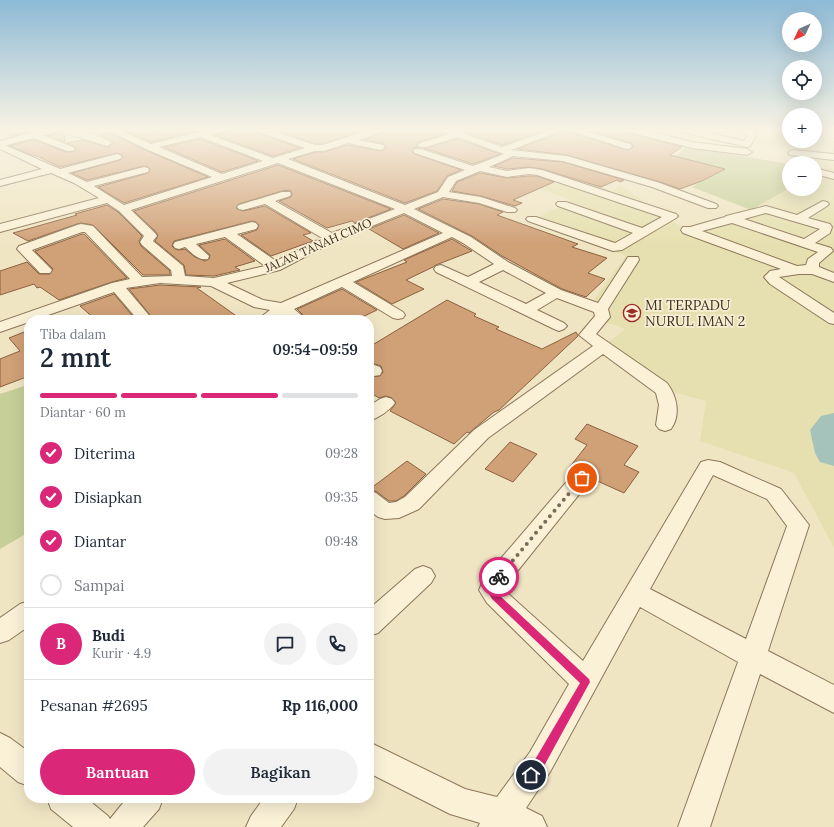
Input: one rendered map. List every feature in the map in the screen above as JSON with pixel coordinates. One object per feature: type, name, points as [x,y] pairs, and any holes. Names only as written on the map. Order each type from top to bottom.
[{"type":"street","points":[[50,168],[86,185],[109,199],[123,210],[151,236],[146,242],[178,268],[179,280]]},
{"type":"street","points":[[0,183],[72,168]]},
{"type":"street","points":[[198,168],[220,177]]},
{"type":"street","points":[[123,210],[250,168]]},
{"type":"street","points":[[296,168],[405,208],[467,240],[502,266],[556,292],[601,309]]},
{"type":"street","points":[[473,168],[507,174],[529,171],[538,172],[672,216],[618,247],[610,247],[532,219],[592,190]]},
{"type":"street","points":[[480,168],[452,179],[442,194],[481,200],[511,210]]},
{"type":"street","points":[[597,168],[656,185],[712,206]]},
{"type":"street","points":[[86,185],[144,170]]},
{"type":"street","points":[[822,173],[834,176]]},
{"type":"street","points":[[243,207],[286,194]]},
{"type":"street","name":"JALAN TANAH CIMO","points":[[34,315],[117,286],[139,281],[160,279],[200,283],[214,282],[275,267],[332,238],[442,194]]},
{"type":"street","points":[[0,228],[109,199]]},
{"type":"street","points":[[266,200],[332,238]]},
{"type":"street","points":[[562,204],[643,232]]},
{"type":"street","points":[[799,218],[823,204]]},
{"type":"street","points":[[690,231],[730,218],[766,209],[830,228]]},
{"type":"street","points":[[730,218],[827,251],[814,262],[812,268]]},
{"type":"street","points":[[663,222],[797,270]]},
{"type":"street","points":[[203,256],[183,244],[252,226]]},
{"type":"street","points":[[45,270],[23,249],[81,228],[89,228],[139,281]]},
{"type":"street","points":[[807,243],[830,228]]},
{"type":"street","points":[[227,232],[275,267]]},
{"type":"street","points":[[272,315],[283,308],[342,281],[452,233]]},
{"type":"street","points":[[633,260],[601,309],[603,317],[587,336],[661,386],[666,392],[669,400],[665,426]]},
{"type":"street","points":[[468,282],[502,266]]},
{"type":"street","points":[[834,278],[812,268],[775,274],[771,277],[834,320]]},
{"type":"street","points":[[441,269],[559,326]]},
{"type":"street","points":[[342,281],[398,315]]},
{"type":"street","points":[[214,282],[259,304],[283,308],[293,315]]},
{"type":"street","points":[[117,286],[142,315]]},
{"type":"street","points":[[526,310],[556,292]]},
{"type":"street","points":[[0,312],[14,322]]},
{"type":"street","name":"JALAN TANAH CIMO","points":[[0,327],[24,319]]},
{"type":"street","points":[[374,502],[385,511],[399,510],[412,503],[481,434],[603,346]]},
{"type":"street","points":[[374,411],[386,403]]},
{"type":"street","points":[[499,820],[540,762],[708,467],[713,467],[774,494],[798,525],[694,827]]},
{"type":"street","points":[[582,478],[493,584],[491,590],[495,596],[586,682]]},
{"type":"street","points":[[374,620],[423,576]]},
{"type":"street","points":[[635,593],[834,700]]},
{"type":"street","points":[[0,632],[24,615]]},
{"type":"street","points":[[0,748],[24,767]]},
{"type":"street","points":[[374,760],[461,804],[499,820],[531,827]]},
{"type":"street","points":[[68,803],[97,827]]},
{"type":"street","points":[[122,827],[144,803]]},
{"type":"street","points":[[262,827],[279,803]]},
{"type":"shaded area","points":[[822,168],[834,168],[834,548],[794,473],[700,441],[706,401],[658,388],[602,347],[625,329],[595,318],[592,302],[626,256],[530,222],[571,200],[515,180],[543,169],[612,191],[621,186],[676,224],[698,232],[745,214],[782,192],[782,196],[822,196]]},
{"type":"green space","points":[[704,168],[782,168],[782,192],[751,210],[692,187],[720,172]]},
{"type":"green space","points":[[24,386],[24,535],[0,549],[0,394]]},
{"type":"building","points":[[92,168],[138,168],[87,180],[72,173]]},
{"type":"building","points":[[149,168],[186,168],[208,177],[124,203],[98,187],[148,173],[150,169]]},
{"type":"building","points":[[212,168],[236,168],[222,172]]},
{"type":"building","points":[[270,168],[285,168],[391,209],[355,223],[352,221],[327,228],[279,201],[291,197],[292,193],[290,190],[239,204],[236,208],[243,211],[265,206],[311,233],[303,235],[313,241],[271,256],[241,235],[257,230],[259,225],[252,221],[174,241],[172,246],[175,249],[185,249],[195,257],[205,261],[209,259],[210,255],[199,245],[225,239],[255,261],[235,267],[240,270],[214,276],[186,275],[184,265],[155,241],[158,236],[156,232],[134,211]]},
{"type":"building","points":[[315,168],[454,168],[461,170],[447,176],[437,191],[405,203]]},
{"type":"building","points":[[501,168],[522,168],[507,169]]},
{"type":"building","points":[[533,168],[582,168],[624,180],[620,182],[617,180],[601,187]]},
{"type":"building","points":[[610,168],[719,168],[725,169],[702,181],[680,189]]},
{"type":"building","points":[[480,173],[507,178],[537,176],[554,182],[513,200],[522,203],[515,206],[481,196],[452,191],[457,182]]},
{"type":"building","points":[[443,199],[479,204],[503,212],[497,215],[578,244],[572,247],[607,258],[588,273],[605,279],[586,297],[562,289],[502,256],[472,236],[418,209]]},
{"type":"building","points":[[107,205],[118,212],[142,236],[139,241],[141,246],[170,271],[170,275],[143,275],[93,225],[81,223],[28,241],[13,233],[77,215],[75,214]]},
{"type":"building","points":[[404,215],[439,233],[403,249],[369,229]]},
{"type":"building","points":[[84,234],[127,278],[59,300],[40,287],[37,288],[34,284],[0,295],[0,271],[27,262],[39,274],[50,274],[53,269],[35,251]]},
{"type":"building","points":[[452,239],[472,251],[436,265],[406,280],[424,289],[392,304],[356,282],[407,262],[404,260]]},
{"type":"building","points":[[160,285],[201,287],[197,288],[235,315],[150,315],[129,289]]},
{"type":"building","points":[[342,289],[377,310],[366,315],[303,315],[297,309]]},
{"type":"building","points":[[114,294],[132,315],[90,315],[80,306]]},
{"type":"building","points":[[447,300],[476,314],[474,316],[499,327],[496,329],[542,349],[576,332],[578,336],[499,410],[494,412],[469,433],[467,432],[454,444],[390,411],[396,403],[392,398],[386,396],[379,398],[374,395],[374,377],[380,376],[383,372],[381,366],[374,364],[374,344]]},
{"type":"building","points":[[24,332],[24,378],[0,387],[0,359],[20,351],[9,338]]},
{"type":"building","points":[[587,424],[638,446],[624,465],[639,472],[624,493],[593,479],[593,476],[589,471],[569,468],[587,445],[575,439]]},
{"type":"building","points":[[510,442],[537,454],[513,482],[485,469]]},
{"type":"building","points":[[407,461],[426,474],[404,496],[396,501],[389,501],[374,491],[374,486]]},
{"type":"waterway","points":[[834,425],[829,430],[834,453]]},
{"type":"way so far","points":[[499,577],[582,478]]},
{"type":"place","name":"MI TERPADU NURUL IMAN 2","points":[[632,313]]},
{"type":"route","points":[[499,577],[493,584],[491,590],[495,596],[586,682],[531,775]]}]
